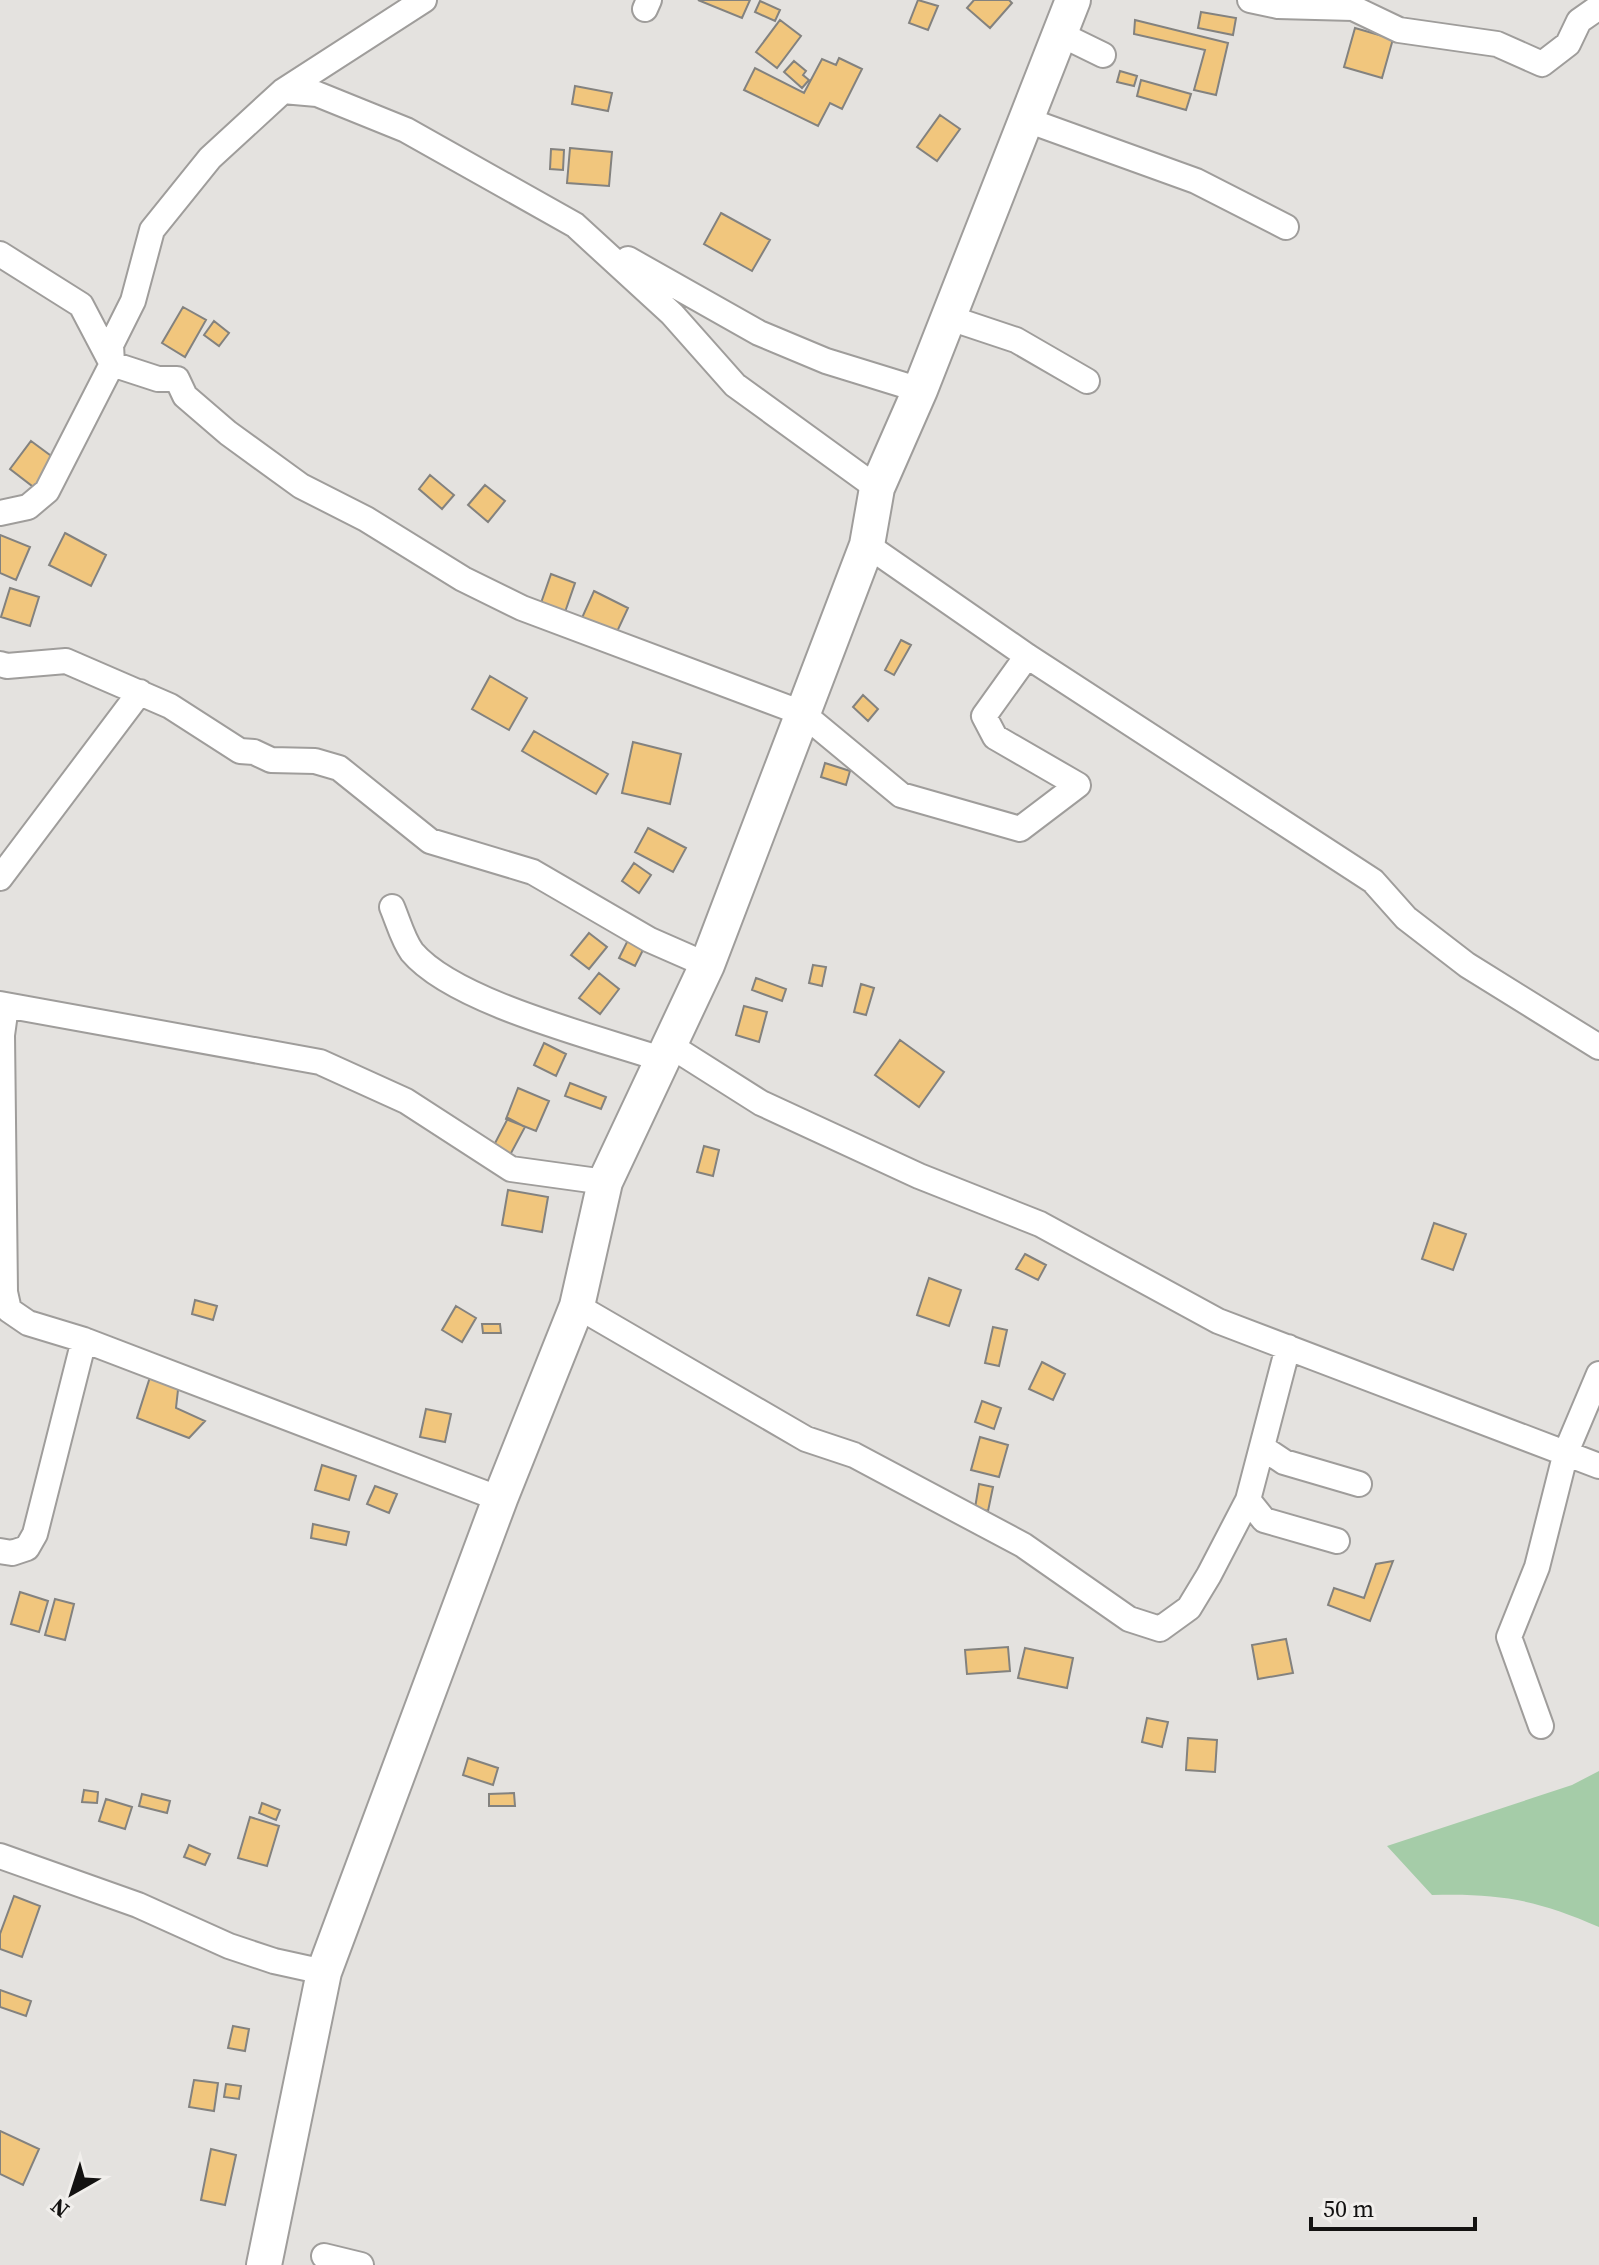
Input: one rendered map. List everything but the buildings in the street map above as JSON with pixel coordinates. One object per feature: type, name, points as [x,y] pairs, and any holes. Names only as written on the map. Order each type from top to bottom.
[{"type":"main road","points":[[264,2265],[324,1972],[500,1499],[577,1306],[605,1182],[707,965],[867,545],[877,488],[920,390],[1073,0]]},
{"type":"street","points":[[0,513],[28,507],[47,491],[112,364],[111,345],[133,301],[152,230],[210,158],[283,91],[424,0]]},
{"type":"street","points":[[1250,0],[1278,6],[1353,8],[1399,30],[1497,44],[1542,64],[1568,44],[1579,21],[1599,7]]},
{"type":"street","points":[[1058,33],[1103,55]]},
{"type":"street","points":[[283,91],[317,94],[406,130],[575,225],[673,287],[759,333],[826,361],[920,390]]},
{"type":"street","points":[[1027,120],[1196,181],[1286,227]]},
{"type":"street","points":[[575,225],[672,314],[735,385],[877,488]]},
{"type":"street","points":[[0,254],[81,305],[112,364],[158,379],[177,379],[185,396],[217,424],[301,486],[366,519],[463,579],[522,608],[802,713],[901,795],[1020,829],[1078,785],[995,737],[984,716],[1027,656]]},
{"type":"street","points":[[947,317],[1016,340],[1087,381]]},
{"type":"street","points":[[867,545],[1027,656],[1373,881],[1406,918],[1467,965],[1599,1047]]},
{"type":"street","points":[[0,664],[66,661],[170,706],[240,751],[254,752],[271,760],[315,761],[339,768],[430,841],[533,872],[650,940],[707,965]]},
{"type":"street","points":[[0,878],[140,692]]},
{"type":"street","points":[[392,907],[412,951],[449,981],[495,1004],[668,1053],[761,1103],[919,1176],[1040,1224],[1218,1321],[1599,1466]]},
{"type":"street","points":[[500,1499],[84,1340],[28,1323],[5,1308],[3,1005],[320,1062],[406,1101],[511,1169],[605,1182]]},
{"type":"street","points":[[577,1306],[806,1439],[854,1455],[1023,1545],[1129,1619],[1160,1629],[1189,1608],[1248,1500],[1288,1347]]},
{"type":"street","points":[[0,1551],[12,1553],[27,1548],[35,1534],[84,1340]]},
{"type":"street","points":[[1541,1726],[1509,1637],[1537,1567],[1566,1452],[1599,1374]]},
{"type":"street","points":[[1263,1448],[1284,1462],[1359,1484]]},
{"type":"street","points":[[1248,1500],[1264,1520],[1337,1541]]},
{"type":"street","points":[[0,1856],[138,1905],[229,1946],[274,1961],[324,1972]]},
{"type":"street","points":[[324,2256],[361,2265]]},
{"type":"green space","points":[[1599,1771],[1599,1927],[1557,1910],[1518,1900],[1478,1895],[1432,1895],[1387,1846],[1572,1785]]}]
